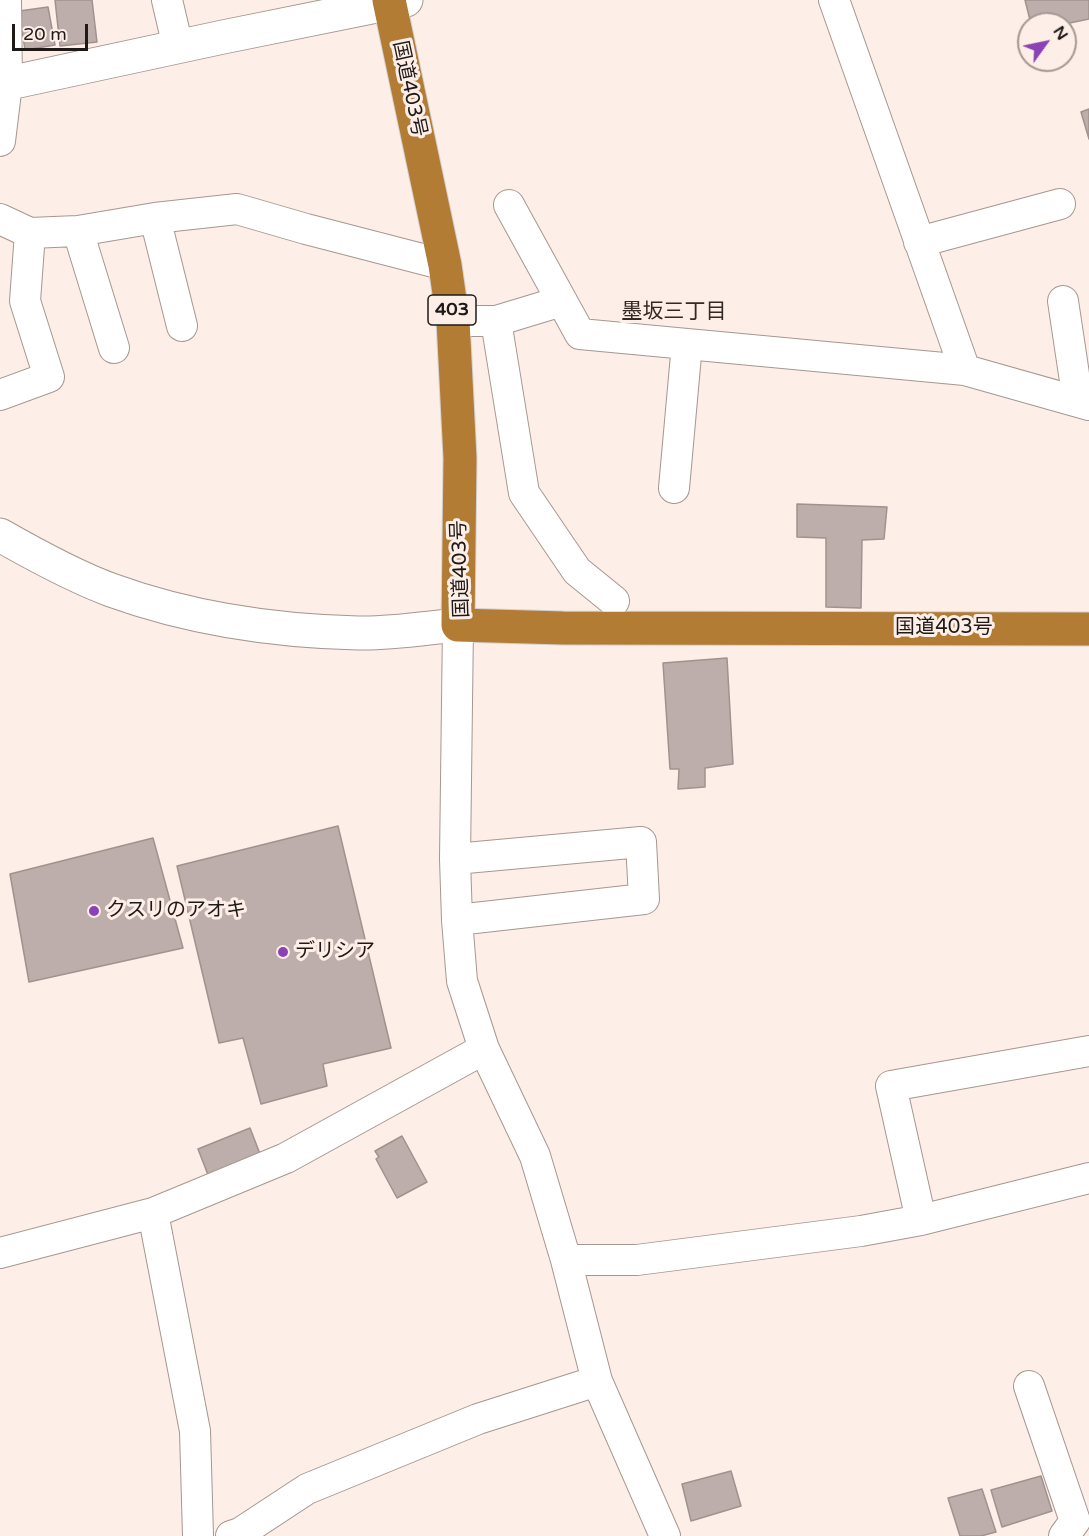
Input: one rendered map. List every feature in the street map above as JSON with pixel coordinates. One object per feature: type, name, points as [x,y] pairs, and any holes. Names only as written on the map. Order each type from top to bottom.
[{"type":"highway","name":"国道403号","points":[[395,1],[445,265],[453,321],[460,458],[458,625],[563,628],[1089,629]]},
{"type":"street","points":[[0,141],[6,0]]},
{"type":"street","points":[[167,0],[178,47]]},
{"type":"street","points":[[834,0],[964,370]]},
{"type":"street","points":[[3,85],[395,1]]},
{"type":"street","points":[[919,242],[1060,204]]},
{"type":"street","points":[[509,205],[580,334],[964,370],[1083,403],[1063,301]]},
{"type":"street","points":[[0,219],[30,233],[78,231],[237,209],[306,230],[445,265]]},
{"type":"street","points":[[154,219],[182,326]]},
{"type":"street","points":[[78,231],[114,348]]},
{"type":"street","points":[[0,395],[49,377],[25,301],[30,233]]},
{"type":"street","points":[[453,321],[496,321],[562,302]]},
{"type":"street","points":[[496,321],[524,493],[577,571],[614,601]]},
{"type":"street","points":[[675,488],[687,344]]},
{"type":"street","points":[[0,535],[36,555],[110,589],[178,611],[221,621],[278,629],[360,633],[458,625],[454,859],[462,981],[484,1049],[535,1156],[566,1260],[597,1381],[665,1536]]},
{"type":"street","points":[[454,859],[641,842],[644,899],[457,920]]},
{"type":"street","points":[[0,1252],[153,1213],[286,1158],[484,1049]]},
{"type":"street","points":[[921,1220],[891,1086],[1089,1052]]},
{"type":"street","points":[[566,1260],[637,1260],[805,1240],[921,1220],[1089,1178]]},
{"type":"street","points":[[153,1213],[195,1431],[198,1536]]},
{"type":"street","points":[[231,1536],[240,1533],[307,1489],[478,1419],[597,1381]]},
{"type":"street","points":[[1029,1386],[1076,1525]]},
{"type":"building","points":[[55,0],[92,0],[97,42],[60,46]]},
{"type":"building","points":[[1025,0],[1089,0],[1089,19],[1077,22],[1077,12],[1028,12]]},
{"type":"building","points":[[48,7],[55,45],[25,50],[19,11]]},
{"type":"building","points":[[1089,109],[1089,139],[1081,112]]},
{"type":"building","points":[[797,504],[887,507],[884,539],[862,540],[861,608],[826,607],[826,538],[797,537]]},
{"type":"building","points":[[727,658],[733,764],[705,768],[705,787],[678,789],[679,769],[670,769],[663,663]]},
{"type":"building","name":"デリシア","points":[[338,826],[391,1048],[323,1064],[327,1086],[261,1104],[243,1038],[219,1043],[177,866]]},
{"type":"building","name":"クスリのアオキ","points":[[153,838],[183,948],[29,982],[10,874]]},
{"type":"building","points":[[250,1128],[262,1159],[210,1180],[198,1149]]},
{"type":"building","points":[[402,1136],[427,1182],[397,1198],[376,1159],[379,1157],[375,1151]]},
{"type":"building","points":[[731,1471],[741,1506],[691,1521],[682,1484]]},
{"type":"building","points":[[1041,1476],[1052,1511],[1002,1527],[991,1490]]},
{"type":"building","points":[[982,1489],[996,1532],[981,1536],[960,1536],[948,1498]]},
{"type":"place","name":"クスリのアオキ","points":[[94,911]]},
{"type":"place","name":"デリシア","points":[[283,952]]},
{"type":"district","name":"墨坂三丁目","points":[[674,312]]}]
